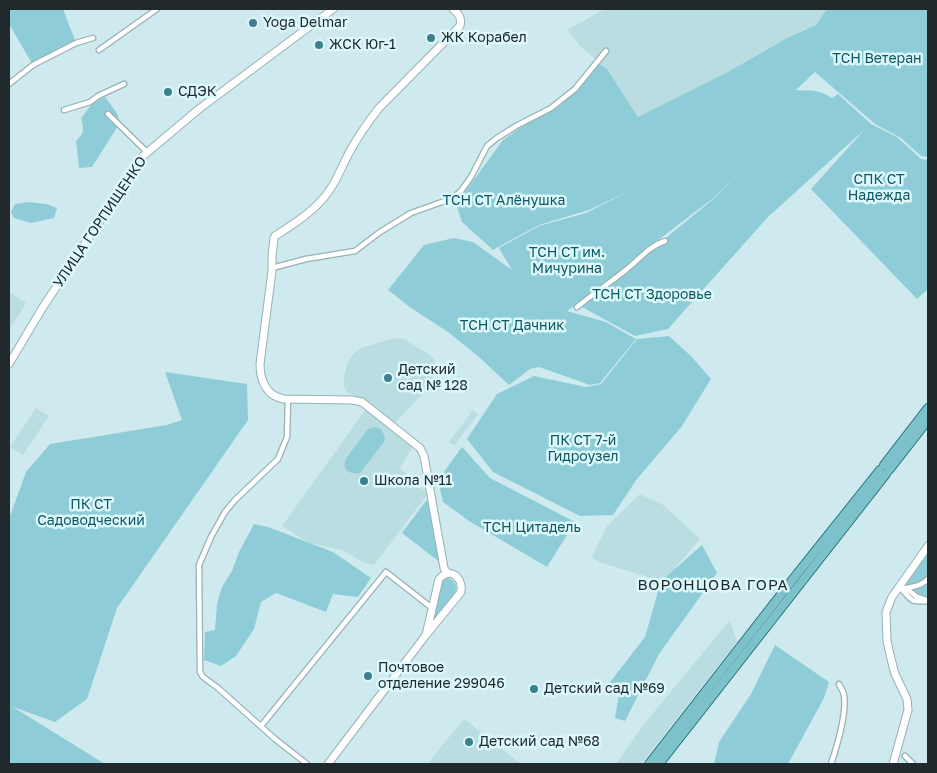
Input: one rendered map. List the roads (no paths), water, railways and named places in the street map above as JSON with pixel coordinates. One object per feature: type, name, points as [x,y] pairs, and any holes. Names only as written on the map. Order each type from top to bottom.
[{"type":"main road","points":[[885,470],[928,408]]},
{"type":"main road","points":[[649,764],[757,632],[885,470],[928,420]]},
{"type":"main road","points":[[659,764],[757,632]]},
{"type":"street","points":[[99,50],[157,9]]},
{"type":"street","name":"УЛИЦА ГОРПИЩЕНКО","points":[[9,364],[143,156],[199,109],[333,9]]},
{"type":"street","points":[[328,764],[461,592],[461,583],[458,578],[447,573],[444,568],[424,456],[420,448],[362,402],[352,400],[277,398],[271,394],[264,383],[260,370],[261,354],[272,268],[273,243],[275,236],[321,201],[367,123],[379,108],[460,26],[461,18],[453,9]]},
{"type":"street","points":[[9,84],[40,61],[76,43],[93,38]]},
{"type":"street","points":[[272,268],[306,259],[355,251],[380,232],[411,213],[453,198],[462,191],[487,146],[516,126],[551,108],[575,89],[606,51]]},
{"type":"street","points":[[64,110],[90,102],[98,96],[124,84]]},
{"type":"street","points":[[108,114],[147,152]]},
{"type":"street","points":[[577,307],[626,270],[640,256],[658,243],[665,241]]},
{"type":"street","points":[[288,399],[286,437],[278,459],[225,512],[199,565],[200,672],[201,675],[307,764]]},
{"type":"street","points":[[892,764],[908,710],[908,699],[895,674],[891,659],[887,641],[886,612],[889,604],[903,588],[928,546]]},
{"type":"street","points":[[261,726],[386,572],[432,608]]},
{"type":"street","points":[[426,635],[439,579],[447,573]]},
{"type":"street","points":[[903,588],[925,582],[928,579]]},
{"type":"street","points":[[903,588],[917,597],[928,601]]},
{"type":"street","points":[[831,764],[837,747],[845,702],[844,693],[839,684]]},
{"type":"street","points":[[904,756],[913,764]]},
{"type":"place","name":"Yoga Delmar","points":[[253,23]]},
{"type":"place","name":"ЖК Корабел","points":[[431,38]]},
{"type":"place","name":"ЖСК Юг-1","points":[[319,45]]},
{"type":"place","name":"СДЭК","points":[[168,92]]},
{"type":"place","name":"Детский сад № 128","points":[[388,378]]},
{"type":"place","name":"Школа №11","points":[[364,481]]},
{"type":"place","name":"Почтовое отделение 299046","points":[[368,676]]},
{"type":"place","name":"Детский сад №69","points":[[534,689]]},
{"type":"place","name":"Детский сад №68","points":[[469,742]]},
{"type":"district","name":"ВОРОНЦОВА ГОРА","points":[[713,585]]},
{"type":"park label","name":"ТСН Ветеран","points":[[877,59]]},
{"type":"park label","name":"СПК СТ Надежда","points":[[879,188]]},
{"type":"park label","name":"ТСН СТ Алёнушка","points":[[504,201]]},
{"type":"park label","name":"ТСН СТ им. Мичурина","points":[[567,262]]},
{"type":"park label","name":"ТСН СТ Здоровье","points":[[652,295]]},
{"type":"park label","name":"ТСН СТ Дачник","points":[[512,326]]},
{"type":"park label","name":"ПК СТ 7-й Гидроузел","points":[[583,450]]},
{"type":"park label","name":"ПК СТ Садоводческий","points":[[91,514]]},
{"type":"park label","name":"ТСН Цитадель","points":[[532,528]]}]
